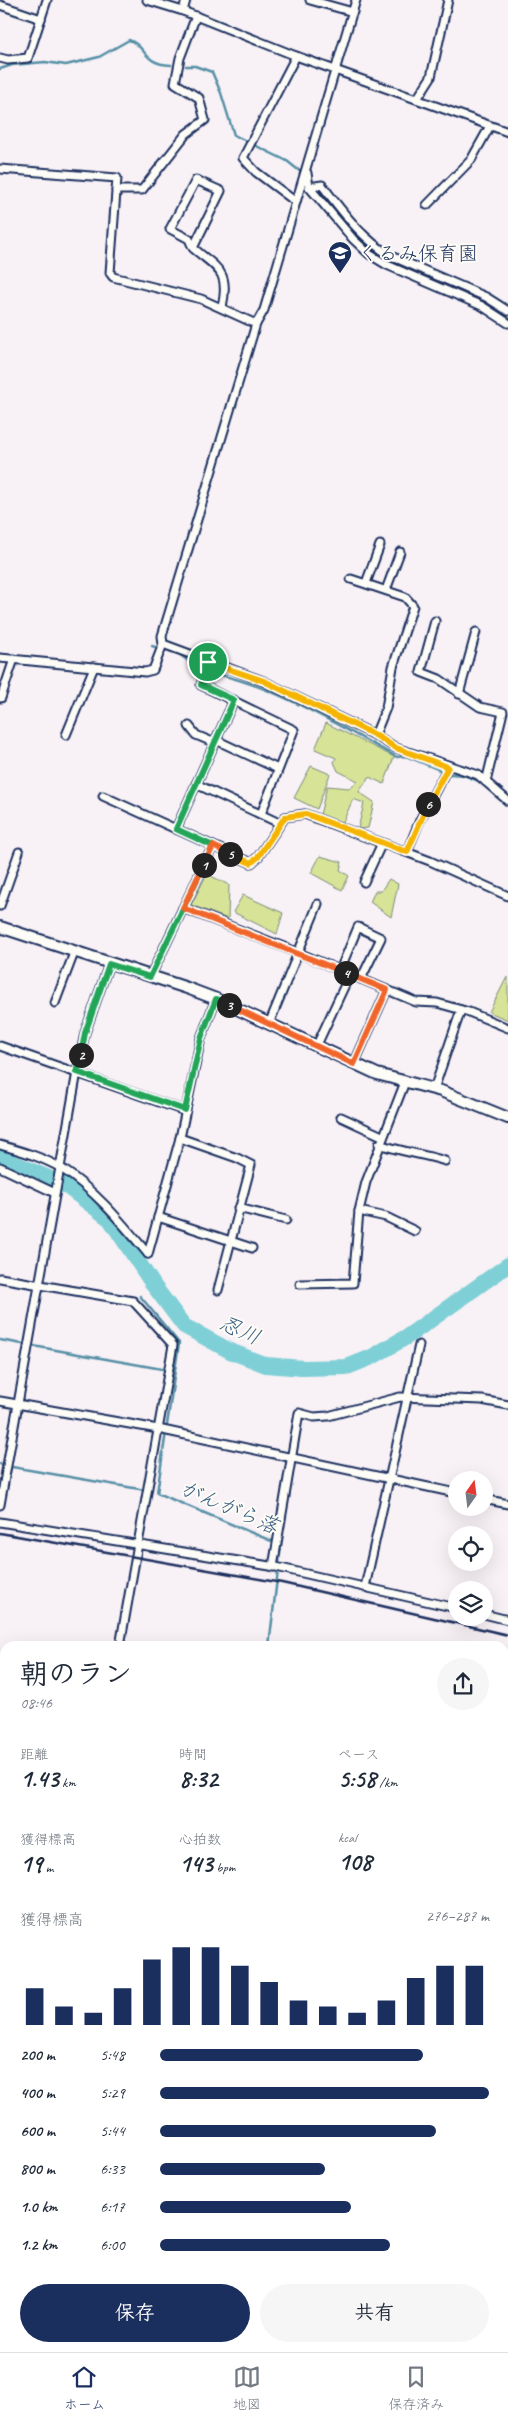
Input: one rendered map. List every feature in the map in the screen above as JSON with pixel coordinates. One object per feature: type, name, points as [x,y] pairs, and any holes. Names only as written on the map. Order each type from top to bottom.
[{"type":"street","points":[[0,58],[8,60],[28,58],[47,0]]},
{"type":"street","points":[[147,0],[183,11],[296,56],[508,132]]},
{"type":"street","points":[[183,11],[186,0]]},
{"type":"street","points":[[310,0],[353,12]]},
{"type":"street","points":[[0,658],[94,667],[153,670],[163,644],[162,636],[256,324],[264,310],[337,70],[356,0]]},
{"type":"street","points":[[417,99],[431,77],[448,0]]},
{"type":"street","points":[[0,5],[41,19]]},
{"type":"street","points":[[116,190],[142,190],[186,134],[205,120],[199,98],[176,83],[180,58],[196,16]]},
{"type":"street","points":[[296,56],[243,158],[296,202]]},
{"type":"street","points":[[427,205],[471,160],[490,126]]},
{"type":"street","points":[[0,169],[117,178],[110,273],[113,277],[201,298],[256,324]]},
{"type":"street","points":[[306,170],[309,187],[353,239],[369,254],[387,265],[482,306],[508,323]]},
{"type":"street","points":[[193,248],[221,191],[196,180],[170,229],[190,239],[193,248],[220,271],[226,281],[222,307]]},
{"type":"street","points":[[309,187],[322,185],[358,232],[376,247],[391,256],[486,297],[508,311]]},
{"type":"street","points":[[366,583],[380,546]]},
{"type":"street","points":[[386,590],[400,552]]},
{"type":"street","points":[[351,579],[404,597],[413,606],[393,667],[386,708],[375,735]]},
{"type":"street","points":[[435,621],[421,672],[439,679],[480,707],[503,712],[486,782]]},
{"type":"street","points":[[459,694],[476,632]]},
{"type":"street","points":[[163,644],[264,681],[375,735],[396,748],[448,767],[478,775],[508,801]]},
{"type":"street","points":[[1,698],[14,659]]},
{"type":"street","points":[[208,662],[201,685],[294,730],[261,814]]},
{"type":"street","points":[[66,735],[94,667]]},
{"type":"street","points":[[176,829],[234,700]]},
{"type":"street","points":[[189,726],[196,735],[278,769]]},
{"type":"street","points":[[407,852],[420,820],[448,767]]},
{"type":"street","points":[[196,784],[279,823]]},
{"type":"street","points":[[103,796],[251,863],[258,857],[279,823],[285,817],[306,814],[407,852],[508,896]]},
{"type":"street","points":[[364,882],[382,843]]},
{"type":"street","points":[[150,977],[213,846]]},
{"type":"street","points":[[0,906],[19,852]]},
{"type":"street","points":[[269,1024],[318,904]]},
{"type":"street","points":[[183,908],[299,953],[416,1002],[437,1004],[461,1010],[508,1028]]},
{"type":"street","points":[[0,927],[216,999],[354,1064],[405,1082],[434,1089],[508,1118]]},
{"type":"street","points":[[340,970],[358,927],[381,938],[361,979]]},
{"type":"street","points":[[55,1003],[74,953]]},
{"type":"street","points":[[0,1505],[77,1072],[85,1033],[109,964]]},
{"type":"street","points":[[316,1047],[350,974]]},
{"type":"street","points":[[354,1064],[387,990]]},
{"type":"street","points":[[0,1145],[36,1156],[94,1192],[148,1254],[180,1138],[201,1038],[216,999]]},
{"type":"street","points":[[434,1089],[461,1010]]},
{"type":"street","points":[[0,1046],[185,1110]]},
{"type":"street","points":[[300,1284],[353,1283],[359,1211],[366,1182],[382,1136],[405,1082]]},
{"type":"street","points":[[341,1118],[382,1136]]},
{"type":"street","points":[[180,1138],[251,1165],[238,1208],[218,1290]]},
{"type":"street","points":[[379,1144],[410,1154],[425,1154],[445,1160]]},
{"type":"street","points":[[0,1167],[55,1191]]},
{"type":"street","points":[[238,1208],[286,1220]]},
{"type":"street","points":[[359,1211],[386,1217],[415,1231]]},
{"type":"street","points":[[158,1216],[252,1248]]},
{"type":"street","points":[[0,1278],[133,1301],[173,1346],[121,1641]]},
{"type":"street","points":[[365,1587],[419,1345]]},
{"type":"street","points":[[277,1567],[276,1549],[299,1413],[314,1417],[328,1416],[400,1397],[482,1400],[508,1405]]},
{"type":"street","points":[[0,1401],[159,1429],[448,1492]]},
{"type":"street","points":[[493,1501],[508,1504]]},
{"type":"street","points":[[0,1522],[138,1546],[277,1567],[448,1606]]},
{"type":"street","points":[[493,1616],[508,1620]]},
{"type":"green space","points":[[326,723],[394,757],[384,784],[369,777],[359,792],[374,802],[368,828],[358,829],[364,803],[353,799],[343,822],[319,819],[327,786],[349,788],[358,781],[338,771],[334,762],[336,758],[315,749]]},
{"type":"green space","points":[[311,766],[330,774],[317,809],[294,798]]},
{"type":"green space","points":[[320,856],[342,862],[340,870],[349,876],[342,890],[311,873]]},
{"type":"green space","points":[[207,874],[229,885],[228,919],[191,905]]},
{"type":"green space","points":[[389,879],[398,884],[391,917],[370,902],[375,891],[381,891]]},
{"type":"green space","points":[[243,895],[283,913],[277,934],[233,912]]},
{"type":"green space","points":[[508,977],[508,1020],[489,1012]]},
{"type":"waterway","points":[[0,69],[12,65],[45,62],[66,65],[99,57],[129,40],[139,46],[155,62],[171,65]]},
{"type":"waterway","points":[[186,66],[195,66],[212,72],[221,93],[234,135],[287,161],[302,173]]},
{"type":"waterway","points":[[319,191],[355,235],[371,250],[486,303],[508,317]]},
{"type":"waterway","points":[[152,646],[158,648]]},
{"type":"waterway","points":[[167,650],[179,654],[199,669]]},
{"type":"waterway","points":[[216,674],[263,688],[286,698],[397,757],[406,756],[440,770]]},
{"type":"waterway","points":[[450,774],[464,775],[481,782]]},
{"type":"waterway","name":"忍川","points":[[0,1157],[65,1185],[110,1219],[154,1286],[184,1326],[230,1351],[266,1365],[303,1368],[347,1367],[372,1357],[408,1336],[508,1265]]},
{"type":"waterway","name":"がんがら落","points":[[140,1296],[179,1343],[157,1493],[281,1545],[270,1641]]},
{"type":"waterway","points":[[0,1340],[162,1369]]},
{"type":"waterway","points":[[12,1467],[145,1490]]},
{"type":"railway","points":[[0,1533],[282,1583],[508,1635]]},
{"type":"place","name":"くるみ保育園","points":[[340,274]]},
{"type":"route","points":[[208,662],[201,685],[234,700],[176,829],[213,846],[150,977],[109,964],[85,1033],[77,1072],[185,1110],[201,1038],[216,999],[354,1064],[387,990],[299,953],[183,908],[213,846],[251,863],[258,857],[279,823],[285,817],[306,814],[407,852],[420,820],[448,767],[428,758],[396,748],[375,735],[264,681],[208,662]]}]
